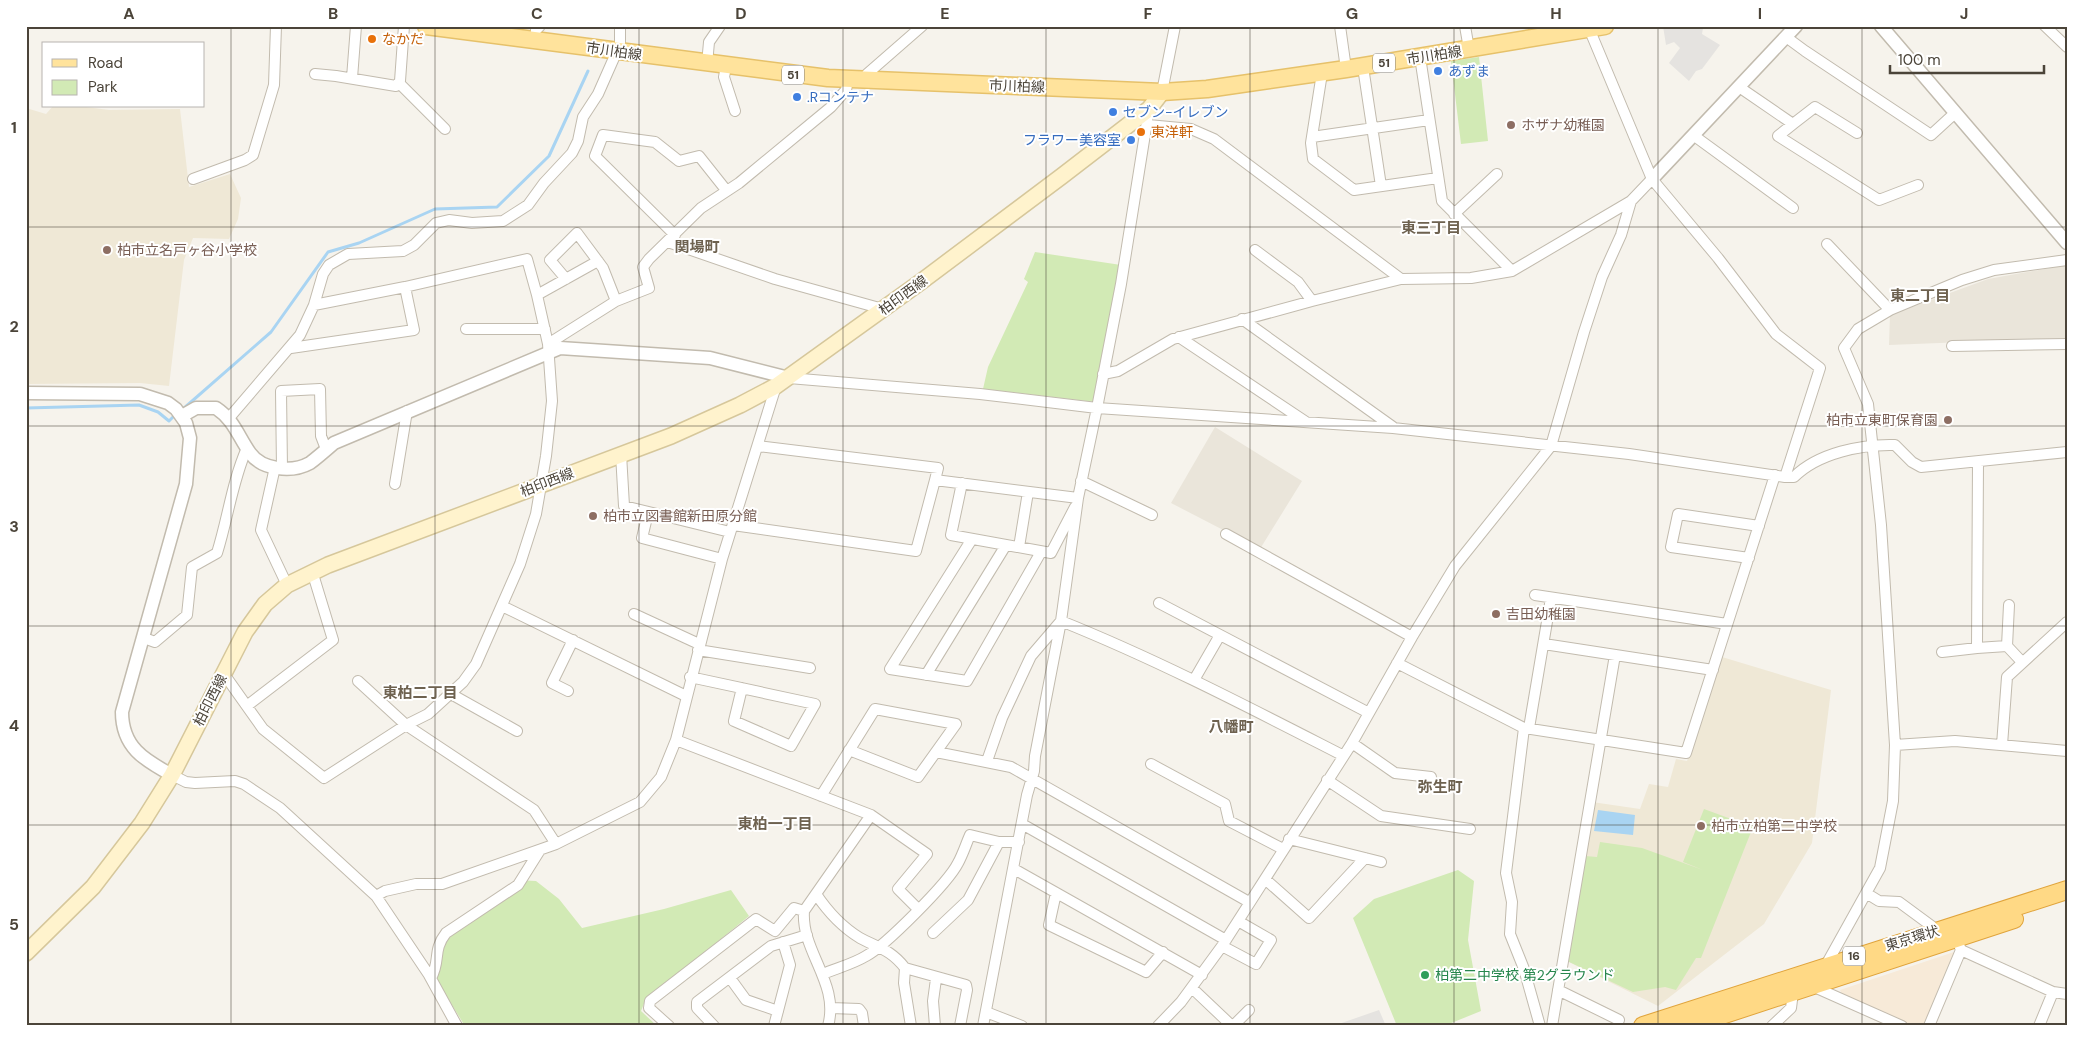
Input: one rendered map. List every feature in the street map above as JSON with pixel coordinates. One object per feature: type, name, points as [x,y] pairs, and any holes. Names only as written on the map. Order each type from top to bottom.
[{"type":"highway","name":"東京環状","points":[[1643,1026],[1826,965],[1952,936],[2067,890]]},
{"type":"highway","name":"東京環状","points":[[1688,1026],[1952,936],[2067,901]]},
{"type":"main road","name":"市川柏線","points":[[426,26],[538,33],[618,51],[706,64],[848,80],[1162,92],[1207,89],[1322,73],[1605,26]]},
{"type":"main road","name":"柏印西線","points":[[26,952],[93,887],[142,823],[172,775],[245,632],[260,610],[287,585],[312,572],[708,421],[783,382],[1149,109],[1162,92]]},
{"type":"street","points":[[192,180],[254,155],[274,85],[276,26]]},
{"type":"street","points":[[352,78],[356,26]]},
{"type":"street","points":[[399,83],[404,26]]},
{"type":"street","points":[[229,418],[291,348],[300,335],[314,305],[323,274],[329,265],[348,254],[403,251],[414,245],[436,223],[449,220],[480,223],[503,221],[528,205],[544,182],[572,153],[578,141],[583,117],[598,94],[618,51],[620,26]]},
{"type":"street","points":[[706,64],[709,42],[720,26]]},
{"type":"street","points":[[866,81],[867,74],[922,26]]},
{"type":"street","points":[[1162,92],[1175,26]]},
{"type":"street","points":[[1340,26],[1346,69]]},
{"type":"street","points":[[1465,26],[1469,49]]},
{"type":"street","points":[[1103,374],[1118,371],[1179,337],[1312,301],[1401,279],[1471,278],[1512,271],[1631,201],[1796,26]]},
{"type":"street","points":[[1881,26],[2067,243]]},
{"type":"street","points":[[2045,26],[2067,47]]},
{"type":"street","points":[[1397,663],[1527,728],[1686,753],[1759,526],[1780,476],[1820,368],[1776,334],[1718,258],[1652,179],[1588,28]]},
{"type":"street","points":[[1786,37],[1931,135],[1955,113]]},
{"type":"street","points":[[1420,57],[1442,201],[1512,271]]},
{"type":"street","points":[[726,66],[724,77],[734,111]]},
{"type":"street","points":[[1363,66],[1381,186]]},
{"type":"street","points":[[1322,73],[1312,137],[1313,160],[1354,190],[1438,178]]},
{"type":"street","points":[[315,74],[396,86],[399,83]]},
{"type":"street","points":[[182,416],[196,408],[209,406],[216,408],[237,427],[247,448],[260,462],[279,468],[303,466],[334,444],[549,347],[616,301],[649,288],[643,267],[701,208],[739,183],[831,107],[846,90],[848,80]]},
{"type":"street","points":[[399,83],[445,129]]},
{"type":"street","points":[[1739,87],[1793,124]]},
{"type":"street","points":[[1856,133],[1815,107],[1778,136],[1879,200],[1918,185]]},
{"type":"street","points":[[983,1026],[1061,621],[1071,561],[1077,502],[1121,284],[1148,125],[1149,109]]},
{"type":"street","points":[[1312,137],[1430,120]]},
{"type":"street","points":[[1148,125],[1191,129],[1214,139],[1401,279]]},
{"type":"street","points":[[726,190],[699,156],[679,161],[655,142],[603,135],[595,156],[672,239],[775,279],[883,309]]},
{"type":"street","points":[[1693,135],[1793,208]]},
{"type":"street","points":[[1454,214],[1497,174]]},
{"type":"street","points":[[1158,1026],[1202,975],[1266,879],[1289,839],[1352,742],[1455,566],[1551,446],[1602,277],[1621,235],[1631,201]]},
{"type":"street","points":[[566,279],[550,260],[577,233],[598,261],[616,301]]},
{"type":"street","points":[[1827,244],[1890,310]]},
{"type":"street","points":[[1255,250],[1298,282],[1312,301]]},
{"type":"street","points":[[224,674],[248,705],[263,729],[324,778],[406,725],[428,714],[464,682],[476,664],[502,606],[534,524],[542,484],[552,401],[549,347],[537,295],[526,259],[405,287],[314,305]]},
{"type":"street","points":[[1826,965],[1880,868],[1893,801],[1894,745],[1881,525],[1868,404],[1844,348],[1858,330],[1890,310],[1962,280],[1994,270],[2067,260]]},
{"type":"street","points":[[537,295],[598,261]]},
{"type":"street","points":[[291,348],[414,330],[405,287]]},
{"type":"street","points":[[1242,319],[1393,428]]},
{"type":"street","points":[[466,329],[545,329]]},
{"type":"street","points":[[1179,337],[1307,422]]},
{"type":"street","points":[[1952,346],[2067,344]]},
{"type":"street","points":[[549,347],[710,358],[783,382],[980,394],[1097,408],[1393,428],[1629,454],[1794,477],[1802,469],[1849,449],[1871,444],[1895,445],[1912,462],[1921,467],[2067,452]]},
{"type":"street","points":[[376,896],[386,890],[416,884],[442,884],[556,844],[640,802],[662,777],[676,740],[690,677],[722,558],[758,446],[783,382]]},
{"type":"street","points":[[287,585],[261,530],[279,468],[281,391],[320,389],[322,436],[326,450]]},
{"type":"street","points":[[26,393],[140,394],[168,403],[182,416],[190,438],[186,484],[144,638],[124,700],[122,723],[127,739],[137,753],[149,763],[186,782],[235,782],[244,784],[280,808],[376,896],[431,978],[457,1026]]},
{"type":"street","points":[[395,484],[407,411]]},
{"type":"street","points":[[621,454],[624,506],[648,513],[732,529],[916,551],[938,468],[758,446]]},
{"type":"street","points":[[144,638],[155,642],[188,615],[192,567],[217,553],[226,524],[227,506],[247,448]]},
{"type":"street","points":[[1977,648],[1978,462]]},
{"type":"street","points":[[935,480],[1028,492],[1077,502]]},
{"type":"street","points":[[1081,481],[1152,515]]},
{"type":"street","points":[[962,483],[951,535],[1041,552],[1051,553],[1077,502]]},
{"type":"street","points":[[1018,548],[1028,492]]},
{"type":"street","points":[[648,513],[642,538],[722,558]]},
{"type":"street","points":[[1749,558],[1670,547],[1678,514],[1759,526]]},
{"type":"street","points":[[1226,534],[1412,637]]},
{"type":"street","points":[[972,539],[890,669],[967,681],[1041,552]]},
{"type":"street","points":[[926,675],[1006,545]]},
{"type":"street","points":[[248,705],[333,640],[312,572]]},
{"type":"street","points":[[1535,595],[1727,624]]},
{"type":"street","points":[[1540,1026],[1524,969],[1510,934],[1512,902],[1506,873],[1527,728],[1551,598]]},
{"type":"street","points":[[1159,602],[1369,713]]},
{"type":"street","points":[[2009,605],[2007,646],[2022,662]]},
{"type":"street","points":[[502,606],[686,696]]},
{"type":"street","points":[[634,614],[699,647],[810,668]]},
{"type":"street","points":[[1061,621],[1110,641],[1194,680],[1342,755]]},
{"type":"street","points":[[987,761],[1002,718],[1031,656],[1061,621]]},
{"type":"street","points":[[2002,744],[2007,677],[2067,622]]},
{"type":"street","points":[[1194,680],[1220,635]]},
{"type":"street","points":[[568,691],[552,683],[573,640]]},
{"type":"street","points":[[1544,644],[1712,670]]},
{"type":"street","points":[[1942,652],[2007,646]]},
{"type":"street","points":[[1552,1026],[1615,655]]},
{"type":"street","points":[[690,677],[742,688],[816,704],[791,746],[734,721],[742,688]]},
{"type":"street","points":[[358,681],[406,725],[534,810],[556,844]]},
{"type":"street","points":[[450,694],[517,731]]},
{"type":"street","points":[[821,796],[849,750],[875,710],[956,724],[918,777],[849,750]]},
{"type":"street","points":[[676,740],[872,815],[927,854],[898,889],[918,909]]},
{"type":"street","points":[[1894,745],[1955,741],[2067,751]]},
{"type":"street","points":[[1352,742],[1395,773],[1431,777]]},
{"type":"street","points":[[936,752],[1011,766],[1249,902]]},
{"type":"street","points":[[1151,764],[1226,804],[1229,821],[1283,849]]},
{"type":"street","points":[[1327,780],[1380,816],[1470,829]]},
{"type":"street","points":[[828,1026],[831,1008],[829,989],[807,935],[804,911],[872,815]]},
{"type":"street","points":[[1022,824],[1224,943],[1256,964],[1271,940],[1238,921]]},
{"type":"street","points":[[823,974],[866,956],[879,946],[918,909],[957,865],[970,835],[999,842],[1019,842]]},
{"type":"street","points":[[1289,839],[1381,862]]},
{"type":"street","points":[[933,933],[968,900],[999,842]]},
{"type":"street","points":[[431,978],[436,969],[438,943],[446,934],[518,885],[540,850]]},
{"type":"street","points":[[1266,879],[1309,918],[1365,858]]},
{"type":"street","points":[[1014,869],[1202,975]]},
{"type":"street","points":[[1056,892],[1049,925],[1146,972],[1163,952]]},
{"type":"street","points":[[1866,893],[1879,901],[1899,902],[1952,936],[2053,992],[2067,994]]},
{"type":"street","points":[[816,894],[830,915],[859,937],[889,950],[904,968],[936,979],[962,983],[966,986],[967,990],[960,1026]]},
{"type":"street","points":[[670,1026],[649,1008],[650,1001],[756,919],[775,931],[794,908],[804,911]]},
{"type":"street","points":[[714,1026],[696,1005],[771,946],[807,935]]},
{"type":"street","points":[[1929,1026],[1952,936]]},
{"type":"street","points":[[774,1026],[790,964],[783,942]]},
{"type":"street","points":[[904,968],[904,983],[911,1026]]},
{"type":"street","points":[[730,978],[746,1000],[778,1011]]},
{"type":"street","points":[[935,1026],[932,1001],[936,979]]},
{"type":"street","points":[[1811,985],[1902,1026]]},
{"type":"street","points":[[1192,988],[1232,1026],[1249,1010]]},
{"type":"street","points":[[1558,990],[1619,1020]]},
{"type":"street","points":[[1772,1026],[1791,1008],[1792,992]]},
{"type":"street","points":[[2039,1026],[2053,992]]},
{"type":"street","points":[[831,1008],[859,1010],[862,1013],[864,1026]]},
{"type":"street","points":[[986,1012],[1022,1026]]},
{"type":"shaded area","points":[[1663,26],[1700,26],[1703,28],[1702,34],[1720,45],[1702,69],[1696,71],[1689,81],[1669,63],[1680,48],[1674,42],[1666,45]]},
{"type":"shaded area","name":"柏市立名戸ヶ谷小学校","points":[[26,108],[46,114],[51,108],[109,110],[180,109],[189,187],[230,174],[241,198],[238,219],[229,239],[193,238],[184,260],[169,386],[140,383],[26,384]]},
{"type":"shaded area","points":[[2067,265],[2067,338],[1889,345],[1890,315],[1988,279]]},
{"type":"shaded area","points":[[1215,427],[1302,481],[1260,549],[1171,503]]},
{"type":"shaded area","name":"柏市立柏第二中学校","points":[[1722,657],[1831,690],[1812,843],[1764,924],[1658,1006],[1567,961],[1592,802],[1640,809],[1649,784],[1668,787],[1676,759],[1687,761]]},
{"type":"shaded area","points":[[1954,952],[1955,956],[1925,1026],[1912,1026],[1842,995],[1840,990]]},
{"type":"shaded area","points":[[1379,1010],[1386,1026],[1333,1026]]},
{"type":"green space","points":[[1479,57],[1488,141],[1461,144],[1451,61]]},
{"type":"green space","points":[[1035,252],[1121,265],[1095,402],[983,389],[988,367],[1028,282],[1024,279]]},
{"type":"green space","points":[[1704,809],[1753,827],[1701,958],[1696,958],[1676,990],[1665,987],[1633,992],[1567,961],[1585,856],[1597,857],[1600,842],[1642,848],[1703,870],[1683,862]]},
{"type":"green space","name":"柏第二中学校 第2グラウンド","points":[[1458,870],[1474,881],[1468,940],[1481,1011],[1444,1026],[1397,1026],[1353,918],[1374,899]]},
{"type":"green space","points":[[516,880],[536,881],[559,899],[582,928],[664,909],[731,890],[749,916],[645,1001],[641,1011],[657,1026],[465,1026],[435,978],[441,947],[458,922]]},
{"type":"water","points":[[1598,810],[1635,815],[1633,835],[1594,831]]},
{"type":"waterway","points":[[183,409],[271,332],[328,252],[359,243],[435,209],[497,207],[549,156],[588,71]]},
{"type":"waterway","points":[[26,408],[139,405],[158,412],[169,421],[176,414]]},
{"type":"place","name":"なかだ","points":[[372,39]]},
{"type":"place","name":"あずま","points":[[1438,71]]},
{"type":"place","name":".Rコンテナ","points":[[797,97]]},
{"type":"place","name":"セブン-イレブン","points":[[1113,112]]},
{"type":"place","name":"ホザナ幼稚園","points":[[1511,125]]},
{"type":"place","name":"東洋軒","points":[[1141,132]]},
{"type":"place","name":"フラワー美容室","points":[[1131,140]]},
{"type":"place","name":"柏市立名戸ヶ谷小学校","points":[[107,250]]},
{"type":"place","name":"柏市立東町保育園","points":[[1948,420]]},
{"type":"place","name":"柏市立図書館新田原分館","points":[[593,516]]},
{"type":"place","name":"吉田幼稚園","points":[[1496,614]]},
{"type":"place","name":"柏市立柏第二中学校","points":[[1701,826]]},
{"type":"place","name":"柏第二中学校 第2グラウンド","points":[[1425,975]]},
{"type":"district","name":"東三丁目","points":[[1431,228]]},
{"type":"district","name":"関場町","points":[[697,247]]},
{"type":"district","name":"東二丁目","points":[[1920,296]]},
{"type":"district","name":"東柏二丁目","points":[[420,693]]},
{"type":"district","name":"八幡町","points":[[1231,727]]},
{"type":"district","name":"弥生町","points":[[1440,787]]},
{"type":"district","name":"東柏一丁目","points":[[775,824]]}]
